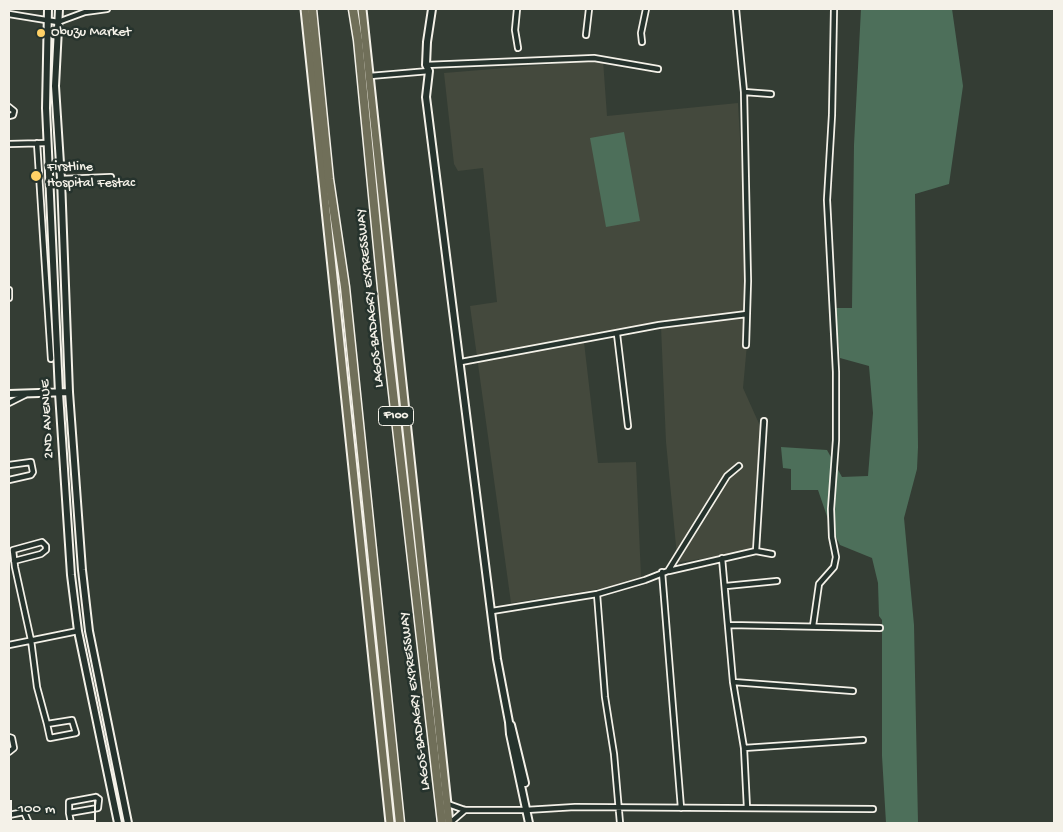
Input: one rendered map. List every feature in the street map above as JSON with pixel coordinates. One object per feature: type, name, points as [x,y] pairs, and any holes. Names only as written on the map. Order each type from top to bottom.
[{"type":"highway","name":"LAGOS-BADAGRY EXPRESSWAY","points":[[312,9],[329,179],[345,286],[400,823]]},
{"type":"highway","name":"LAGOS-BADAGRY EXPRESSWAY","points":[[353,9],[359,49],[389,360],[442,823]]},
{"type":"main road","points":[[305,9],[390,823]]},
{"type":"main road","name":"LAGOS-BADAGRY EXPRESSWAY","points":[[362,9],[450,823]]},
{"type":"street","name":"2ND AVENUE","points":[[48,9],[48,143],[59,394],[71,575],[78,631],[118,823]]},
{"type":"street","name":"2ND AVENUE","points":[[59,9],[55,86],[61,179],[69,392],[82,570],[89,630],[128,823]]},
{"type":"street","points":[[9,14],[58,22],[92,10],[107,9]]},
{"type":"street","points":[[432,9],[427,42],[426,96],[461,362],[471,462],[510,734],[528,810],[533,823]]},
{"type":"street","points":[[517,9],[515,30],[518,48]]},
{"type":"street","points":[[586,34],[589,9]]},
{"type":"street","points":[[642,42],[641,33],[646,9]]},
{"type":"street","points":[[736,9],[744,92],[746,345]]},
{"type":"street","points":[[813,626],[818,584],[834,567],[836,557],[832,537],[831,509],[836,440],[836,372],[827,200],[832,115],[834,9]]},
{"type":"street","points":[[370,76],[428,68],[594,58],[658,69]]},
{"type":"street","points":[[744,92],[771,94]]},
{"type":"street","points":[[9,108],[14,111],[13,115],[9,116]]},
{"type":"street","points":[[38,143],[51,360]]},
{"type":"street","points":[[9,144],[48,143]]},
{"type":"street","points":[[61,179],[111,177]]},
{"type":"street","points":[[9,290],[9,298]]},
{"type":"street","points":[[461,362],[685,322],[747,314]]},
{"type":"street","points":[[618,334],[628,426]]},
{"type":"street","points":[[9,394],[59,394],[69,392]]},
{"type":"street","points":[[9,403],[28,393]]},
{"type":"street","points":[[756,551],[764,421]]},
{"type":"street","points":[[9,465],[30,462],[33,472],[30,475],[9,480]]},
{"type":"street","points":[[668,571],[727,476],[738,466]]},
{"type":"street","points":[[14,561],[41,554],[46,550],[46,546],[42,542],[13,550],[14,561],[31,640],[37,687],[50,738],[77,731],[72,720],[47,724]]},
{"type":"street","points":[[492,611],[597,594],[645,580],[662,572],[756,551],[772,554]]},
{"type":"street","points":[[722,558],[726,586],[733,682],[744,748],[747,808]]},
{"type":"street","points":[[662,572],[681,808]]},
{"type":"street","points":[[726,586],[777,581]]},
{"type":"street","points":[[597,594],[605,697],[620,823]]},
{"type":"street","points":[[729,625],[880,628]]},
{"type":"street","points":[[9,645],[78,631]]},
{"type":"street","points":[[733,682],[853,691]]},
{"type":"street","points":[[9,737],[12,738],[14,748],[9,752]]},
{"type":"street","points":[[744,748],[863,740]]},
{"type":"street","points":[[69,813],[98,808],[99,799],[96,797],[69,802],[69,813],[70,823]]},
{"type":"street","points":[[448,804],[465,810],[619,807],[872,809]]},
{"type":"street","points":[[450,823],[465,810]]},
{"type":"street","points":[[528,810],[529,823]]},
{"type":"street","points":[[9,815],[24,812],[28,821],[25,823]]},
{"type":"shaded area","points":[[603,60],[607,116],[738,103],[750,312],[743,388],[765,437],[759,550],[674,563],[677,556],[666,442],[661,327],[584,342],[598,463],[636,462],[641,577],[624,585],[511,603],[470,306],[497,302],[483,168],[458,171],[454,164],[444,73]]},
{"type":"green space","points":[[861,9],[952,9],[963,86],[949,184],[915,194],[918,447],[917,469],[904,518],[914,625],[918,823],[886,823],[882,756],[882,620],[879,616],[878,583],[872,558],[840,545],[830,525],[818,490],[791,490],[791,469],[783,468],[781,447],[827,450],[842,477],[868,476],[873,413],[869,366],[840,358],[835,308],[852,308],[854,145]]},
{"type":"green space","points":[[624,132],[640,221],[606,227],[590,138]]},
{"type":"place","name":"Obuzu Market","points":[[41,33]]},
{"type":"place","name":"Firstline Hospital Festac","points":[[36,176]]}]
